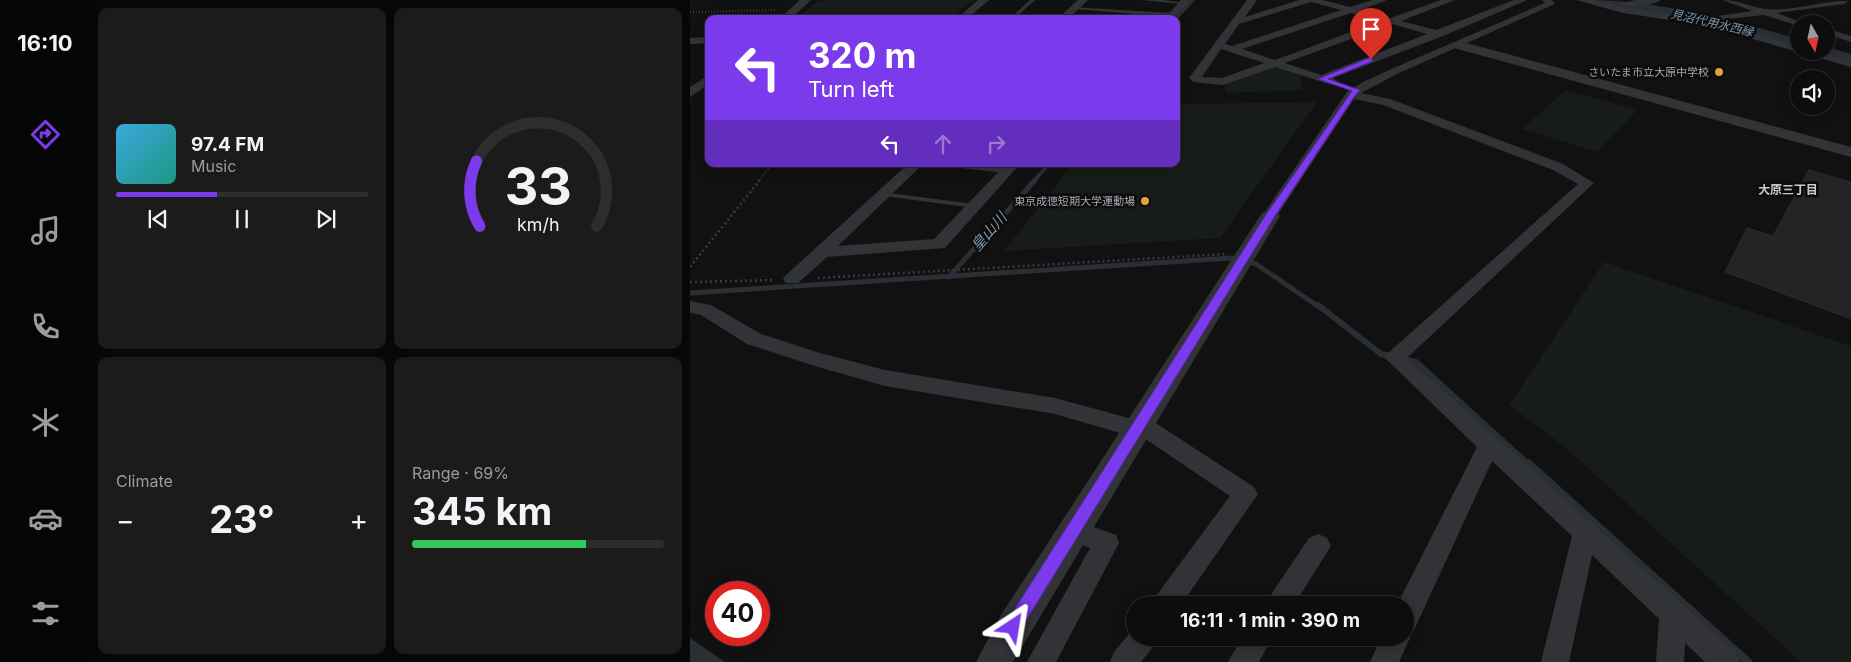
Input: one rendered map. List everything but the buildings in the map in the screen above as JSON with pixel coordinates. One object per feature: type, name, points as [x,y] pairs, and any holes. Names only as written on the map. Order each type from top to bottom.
[{"type":"street","points":[[789,15],[806,0]]},
{"type":"street","points":[[966,15],[984,0]]},
{"type":"street","points":[[1066,15],[1083,0]]},
{"type":"street","points":[[1252,0],[1195,78],[1196,80],[1222,82],[1450,0]]},
{"type":"street","points":[[1237,22],[1311,0],[1392,21],[1438,34],[1463,44],[1851,152]]},
{"type":"street","points":[[1232,49],[1382,0]]},
{"type":"street","points":[[1321,79],[1522,0]]},
{"type":"street","points":[[1530,0],[1549,2]]},
{"type":"street","points":[[1581,0],[1623,10],[1705,22],[1790,46]]},
{"type":"street","points":[[1606,0],[1624,4],[1656,0]]},
{"type":"street","points":[[1728,0],[1790,21]]},
{"type":"street","points":[[1721,18],[1843,0],[1851,4]]},
{"type":"street","points":[[1173,15],[1184,1]]},
{"type":"street","points":[[994,662],[1013,627],[1349,89],[1463,44],[1549,2]]},
{"type":"street","points":[[1835,31],[1851,30]]},
{"type":"street","points":[[1835,34],[1851,39]]},
{"type":"street","points":[[690,41],[705,40]]},
{"type":"street","points":[[1219,45],[1349,89],[1558,167],[1587,184],[1395,358],[1726,662]]},
{"type":"street","points":[[1835,59],[1851,64]]},
{"type":"street","points":[[690,93],[705,81]]},
{"type":"street","points":[[792,279],[913,167]]},
{"type":"street","points":[[822,252],[940,244],[1010,168]]},
{"type":"street","points":[[690,307],[705,309],[754,339],[827,363],[894,380],[1055,406],[1138,427],[1246,494],[1172,596]]},
{"type":"street","points":[[1414,599],[1489,444]]},
{"type":"street","points":[[1041,662],[1107,543],[1074,531]]},
{"type":"street","points":[[1555,662],[1585,532]]},
{"type":"street","points":[[1285,596],[1318,546]]},
{"type":"street","points":[[1670,662],[1673,614]]},
{"type":"street","points":[[1124,662],[1136,646]]},
{"type":"street","points":[[1242,662],[1253,646]]},
{"type":"street","points":[[1384,662],[1392,646]]},
{"type":"lane","points":[[1016,15],[1033,0]]},
{"type":"lane","points":[[1142,0],[1184,1]]},
{"type":"lane","points":[[1074,8],[1149,15]]},
{"type":"lane","points":[[993,167],[1010,168]]},
{"type":"lane","points":[[884,194],[974,206]]},
{"type":"path","points":[[690,12],[796,9]]},
{"type":"path","points":[[690,267],[770,167]]},
{"type":"path","points":[[690,282],[792,279],[951,269],[959,271],[1247,252]]},
{"type":"shaded area","points":[[973,0],[955,15],[802,15],[818,1]]},
{"type":"shaded area","points":[[1273,66],[1301,75],[1303,90],[1225,93],[1225,83]]},
{"type":"shaded area","points":[[1566,90],[1637,110],[1597,152],[1522,129]]},
{"type":"shaded area","name":"東京成徳短期大学運動場","points":[[1317,102],[1220,238],[1004,251],[1071,167],[1180,167],[1180,104]]},
{"type":"shaded area","points":[[1604,262],[1851,346],[1851,662],[1801,662],[1565,447],[1509,405]]},
{"type":"shaded area","points":[[690,638],[725,662],[690,662]]},
{"type":"waterway","name":"皇山川","points":[[1180,15],[1193,0]]},
{"type":"waterway","name":"見沼代用水西縁","points":[[1595,0],[1632,8],[1710,20],[1790,42]]},
{"type":"waterway","name":"見沼代用水西縁","points":[[1835,55],[1851,60]]},
{"type":"waterway","name":"皇山川","points":[[1034,181],[1046,167]]},
{"type":"waterway","name":"皇山川","points":[[950,276],[1035,180]]},
{"type":"waterway","points":[[950,276],[1231,258],[1256,264],[1319,307]]},
{"type":"waterway","points":[[690,293],[950,276]]},
{"type":"waterway","points":[[1318,305],[1381,354],[1394,357]]},
{"type":"waterway","points":[[1403,359],[1416,362],[1529,465]]},
{"type":"waterway","points":[[1528,463],[1748,662]]},
{"type":"place","name":"さいたま市立大原中学校","points":[[1719,72]]},
{"type":"place","name":"東京成徳短期大学運動場","points":[[1145,201]]},
{"type":"district","name":"大原三丁目","points":[[1788,190]]},
{"type":"route","points":[[1013,627],[1270,216],[1351,95],[1357,90],[1321,79],[1371,59]]}]
